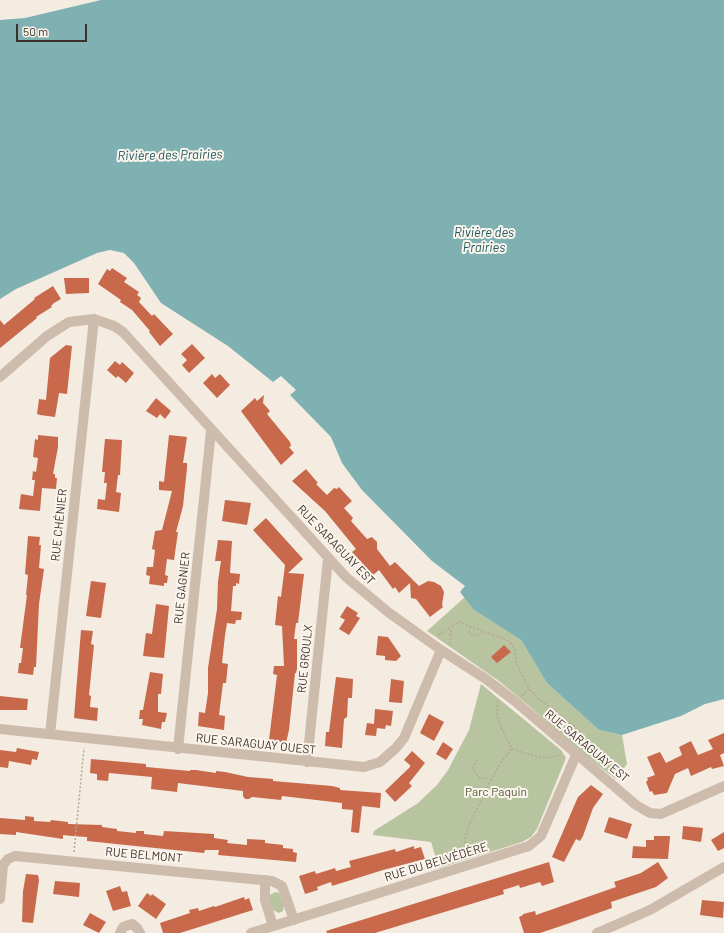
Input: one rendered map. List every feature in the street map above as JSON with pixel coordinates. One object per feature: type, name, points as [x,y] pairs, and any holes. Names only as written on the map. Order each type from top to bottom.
[{"type":"street","name":"RUE SARAGUAY EST","points":[[0,377],[58,328],[68,322],[94,319],[114,326],[123,332],[328,559],[368,597],[502,692],[636,805],[656,815],[675,810],[724,786]]},
{"type":"street","name":"RUE CHÉNIER","points":[[50,734],[94,319]]},
{"type":"street","name":"RUE GAGNIER","points":[[178,749],[211,431]]},
{"type":"street","name":"RUE GROULX","points":[[307,762],[328,559]]},
{"type":"street","name":"RUE SARAGUAY OUEST","points":[[0,729],[178,749],[364,767],[380,762],[389,756],[404,738],[412,724],[441,650]]},
{"type":"street","name":"RUE DU BELVÉDÈRE","points":[[251,933],[519,850],[538,840],[574,753]]},
{"type":"street","name":"RUE BELMONT","points":[[0,899],[5,861],[11,857],[276,882],[282,886],[294,920]]},
{"type":"street","points":[[597,933],[650,910],[724,867]]},
{"type":"street","points":[[265,880],[265,900],[273,926]]},
{"type":"street","points":[[120,933],[123,927],[132,924],[140,933]]},
{"type":"path","points":[[428,640],[459,622],[509,641],[515,649],[516,662],[529,689],[539,699],[579,730],[582,736],[582,745],[574,753],[546,758],[512,749],[499,723],[497,713],[497,703],[502,692]]},
{"type":"path","points":[[470,626],[469,634],[473,636],[485,632]]},
{"type":"path","points":[[450,628],[450,656]]},
{"type":"path","points":[[73,862],[86,739]]},
{"type":"path","points":[[470,865],[465,846],[467,832],[491,779],[504,758],[512,749]]},
{"type":"path","points":[[476,760],[474,773],[480,778],[491,779]]},
{"type":"green space","points":[[465,597],[474,610],[521,640],[547,683],[599,730],[622,735],[627,764],[616,779],[576,749],[528,705],[499,681],[427,631]]},
{"type":"green space","name":"Parc Paquin","points":[[481,684],[561,750],[566,758],[537,829],[531,837],[522,842],[439,868],[431,842],[373,835],[374,831],[418,803],[437,785],[448,770],[469,730]]},
{"type":"green space","points":[[275,892],[279,893],[284,905],[283,911],[279,913],[273,910],[269,899],[270,895]]},
{"type":"water","name":"Rivière des Prairies","points":[[101,0],[724,0],[724,699],[705,704],[681,716],[622,735],[599,730],[547,683],[521,640],[474,610],[460,592],[465,586],[432,561],[362,490],[342,463],[331,437],[290,395],[296,390],[281,376],[273,382],[228,346],[161,303],[134,263],[124,253],[110,250],[97,253],[16,289],[0,299],[0,20],[25,18]]},
{"type":"building","points":[[112,268],[127,278],[124,282],[139,292],[137,295],[141,298],[139,302],[152,316],[154,314],[173,334],[160,346],[149,332],[150,331],[132,310],[120,302],[121,300],[98,284],[107,269],[110,271]]},
{"type":"building","points":[[64,278],[89,278],[89,293],[66,294]]},
{"type":"building","points":[[53,286],[61,299],[54,303],[51,306],[52,307],[36,317],[37,318],[0,348],[0,320],[4,325],[35,299],[34,298]]},
{"type":"building","points":[[192,344],[205,358],[189,373],[182,365],[187,360],[181,354]]},
{"type":"building","points":[[66,345],[72,346],[67,394],[59,393],[55,417],[37,414],[39,399],[46,400],[50,358]]},
{"type":"building","points":[[115,361],[120,365],[122,362],[134,373],[126,383],[118,376],[116,378],[107,370]]},
{"type":"building","points":[[212,374],[215,378],[220,374],[230,385],[217,398],[203,383]]},
{"type":"building","points":[[264,395],[263,403],[270,411],[267,414],[290,442],[291,446],[289,447],[294,453],[281,465],[241,411],[255,398],[257,401]]},
{"type":"building","points":[[156,398],[171,411],[165,419],[160,414],[157,418],[146,411]]},
{"type":"building","points":[[38,435],[58,437],[58,447],[53,474],[55,474],[55,478],[57,478],[56,489],[42,488],[40,511],[19,509],[21,494],[33,496],[35,480],[32,480],[33,471],[36,472],[38,458],[33,457],[35,439],[38,440]]},
{"type":"building","points":[[169,435],[187,437],[183,463],[187,463],[187,468],[183,506],[176,532],[178,532],[174,560],[167,559],[165,575],[168,576],[167,583],[164,583],[164,586],[149,584],[150,576],[146,575],[147,567],[153,567],[155,550],[152,549],[155,531],[162,530],[172,491],[159,490],[159,481],[164,482]]},
{"type":"building","points":[[105,439],[122,440],[120,475],[118,475],[116,492],[121,493],[119,512],[97,509],[98,499],[105,500],[107,483],[104,483],[105,472],[102,472]]},
{"type":"building","points":[[306,469],[318,483],[316,484],[327,495],[334,488],[337,489],[339,487],[352,501],[344,508],[353,518],[351,521],[367,539],[372,537],[377,542],[377,549],[390,566],[395,562],[419,586],[428,581],[434,582],[441,586],[444,592],[443,607],[430,617],[416,599],[411,598],[410,583],[399,593],[395,587],[393,589],[379,570],[373,575],[352,552],[356,549],[325,511],[292,481]]},
{"type":"building","points":[[225,500],[251,503],[247,525],[222,521]]},
{"type":"building","points":[[266,518],[303,559],[288,573],[304,574],[298,623],[296,623],[294,639],[297,639],[297,669],[295,673],[289,730],[286,743],[269,740],[277,675],[273,674],[274,666],[284,666],[282,626],[275,625],[278,596],[281,597],[285,565],[253,530]]},
{"type":"building","points":[[28,536],[40,537],[39,545],[41,545],[39,568],[44,569],[39,604],[36,667],[34,667],[33,675],[18,673],[23,648],[20,648],[27,595],[28,575],[25,574]]},
{"type":"building","points":[[218,540],[232,541],[230,573],[240,574],[239,584],[236,583],[236,586],[233,586],[231,611],[242,612],[241,620],[236,620],[235,624],[227,623],[225,635],[222,663],[228,664],[226,683],[223,683],[219,715],[225,716],[224,730],[198,726],[199,712],[205,713],[208,693],[208,668],[217,609],[218,581],[221,561],[215,561]]},
{"type":"building","points":[[91,581],[106,583],[101,618],[86,616]]},
{"type":"building","points":[[156,604],[169,606],[164,658],[143,656],[146,633],[152,634]]},
{"type":"building","points":[[347,606],[358,613],[356,616],[360,618],[349,635],[339,629],[345,620],[340,617]]},
{"type":"building","points":[[81,630],[93,631],[91,644],[94,645],[89,695],[91,696],[90,707],[98,708],[97,721],[74,718]]},
{"type":"building","points":[[378,636],[388,637],[401,656],[396,661],[385,660],[385,656],[376,655]]},
{"type":"building","points":[[504,645],[511,652],[497,663],[491,657]]},
{"type":"building","points":[[150,672],[163,674],[161,694],[158,694],[158,712],[167,713],[165,722],[162,722],[161,729],[142,725],[143,719],[139,719],[140,710],[143,710]]},
{"type":"building","points":[[336,677],[353,679],[352,698],[348,698],[347,717],[344,719],[342,748],[325,746],[326,732],[329,732]]},
{"type":"building","points":[[391,679],[404,681],[402,703],[389,702]]},
{"type":"building","points":[[0,696],[28,699],[27,710],[0,710]]},
{"type":"building","points":[[375,709],[393,711],[391,726],[386,725],[385,729],[377,728],[376,736],[365,735],[367,723],[374,724]]},
{"type":"building","points":[[429,714],[444,722],[434,741],[420,733]]},
{"type":"building","points":[[724,733],[724,753],[720,755],[724,766],[712,769],[711,767],[691,776],[688,768],[675,774],[667,793],[654,795],[652,791],[650,792],[646,782],[648,780],[647,778],[655,775],[647,757],[660,752],[666,763],[682,755],[679,747],[691,741],[698,755],[713,749],[708,740]]},
{"type":"building","points":[[443,742],[453,749],[446,760],[436,754]]},
{"type":"building","points":[[17,748],[39,752],[37,760],[32,759],[31,765],[9,761],[8,768],[0,767],[0,750],[16,752]]},
{"type":"building","points":[[412,751],[425,763],[409,783],[412,786],[395,802],[385,791],[410,767],[410,765],[404,760]]},
{"type":"building","points":[[91,759],[146,764],[146,767],[190,771],[196,770],[216,773],[216,771],[225,772],[248,777],[273,779],[273,781],[332,786],[340,788],[340,790],[381,793],[380,808],[362,806],[359,833],[351,832],[353,810],[342,809],[342,803],[282,796],[281,800],[252,797],[245,799],[243,796],[243,791],[178,783],[177,792],[151,789],[152,777],[109,773],[108,781],[97,780],[97,774],[90,773]]},
{"type":"building","points":[[591,785],[603,794],[593,808],[583,836],[580,841],[576,839],[564,862],[552,857],[578,797]]},
{"type":"building","points":[[25,816],[34,817],[34,821],[50,822],[51,820],[68,822],[68,824],[102,825],[102,827],[117,829],[117,831],[136,833],[136,831],[144,831],[144,834],[163,836],[164,831],[214,834],[214,838],[228,840],[227,843],[247,845],[247,839],[265,840],[265,843],[283,845],[283,848],[293,849],[293,852],[297,853],[296,862],[218,855],[219,850],[205,850],[204,853],[87,841],[87,837],[63,835],[63,839],[16,832],[16,835],[0,834],[0,818],[25,820]]},
{"type":"building","points":[[609,817],[632,824],[627,839],[604,832]]},
{"type":"building","points":[[683,826],[703,828],[701,842],[682,839]]},
{"type":"building","points":[[724,832],[724,848],[718,851],[711,840]]},
{"type":"building","points":[[654,836],[670,836],[668,859],[632,858],[633,846],[646,847],[646,840],[654,840]]},
{"type":"building","points":[[414,846],[414,849],[421,847],[425,859],[332,886],[331,882],[317,887],[318,890],[305,894],[299,876],[315,871],[316,874],[335,868],[336,871],[351,867],[349,861],[395,849],[396,852]]},
{"type":"building","points":[[549,862],[554,882],[542,886],[540,882],[520,888],[519,885],[503,890],[504,894],[375,933],[327,933],[326,931]]},
{"type":"building","points":[[658,862],[668,878],[656,887],[611,902],[612,908],[567,924],[540,933],[524,933],[519,917],[523,914],[535,911],[536,915],[616,887],[614,882],[641,873]]},
{"type":"building","points":[[26,874],[38,875],[39,880],[33,923],[22,922],[23,891]]},
{"type":"building","points":[[55,881],[80,883],[79,897],[53,894]]},
{"type":"building","points":[[120,886],[122,892],[127,891],[131,906],[113,911],[106,891]]},
{"type":"building","points":[[147,893],[151,896],[152,894],[166,904],[156,919],[138,906]]},
{"type":"building","points":[[244,897],[245,900],[249,898],[253,910],[180,933],[163,933],[160,923],[190,913],[189,910],[198,908],[199,911]]},
{"type":"building","points":[[702,900],[724,902],[723,918],[700,915]]},
{"type":"building","points":[[90,913],[106,922],[99,933],[83,925]]}]
